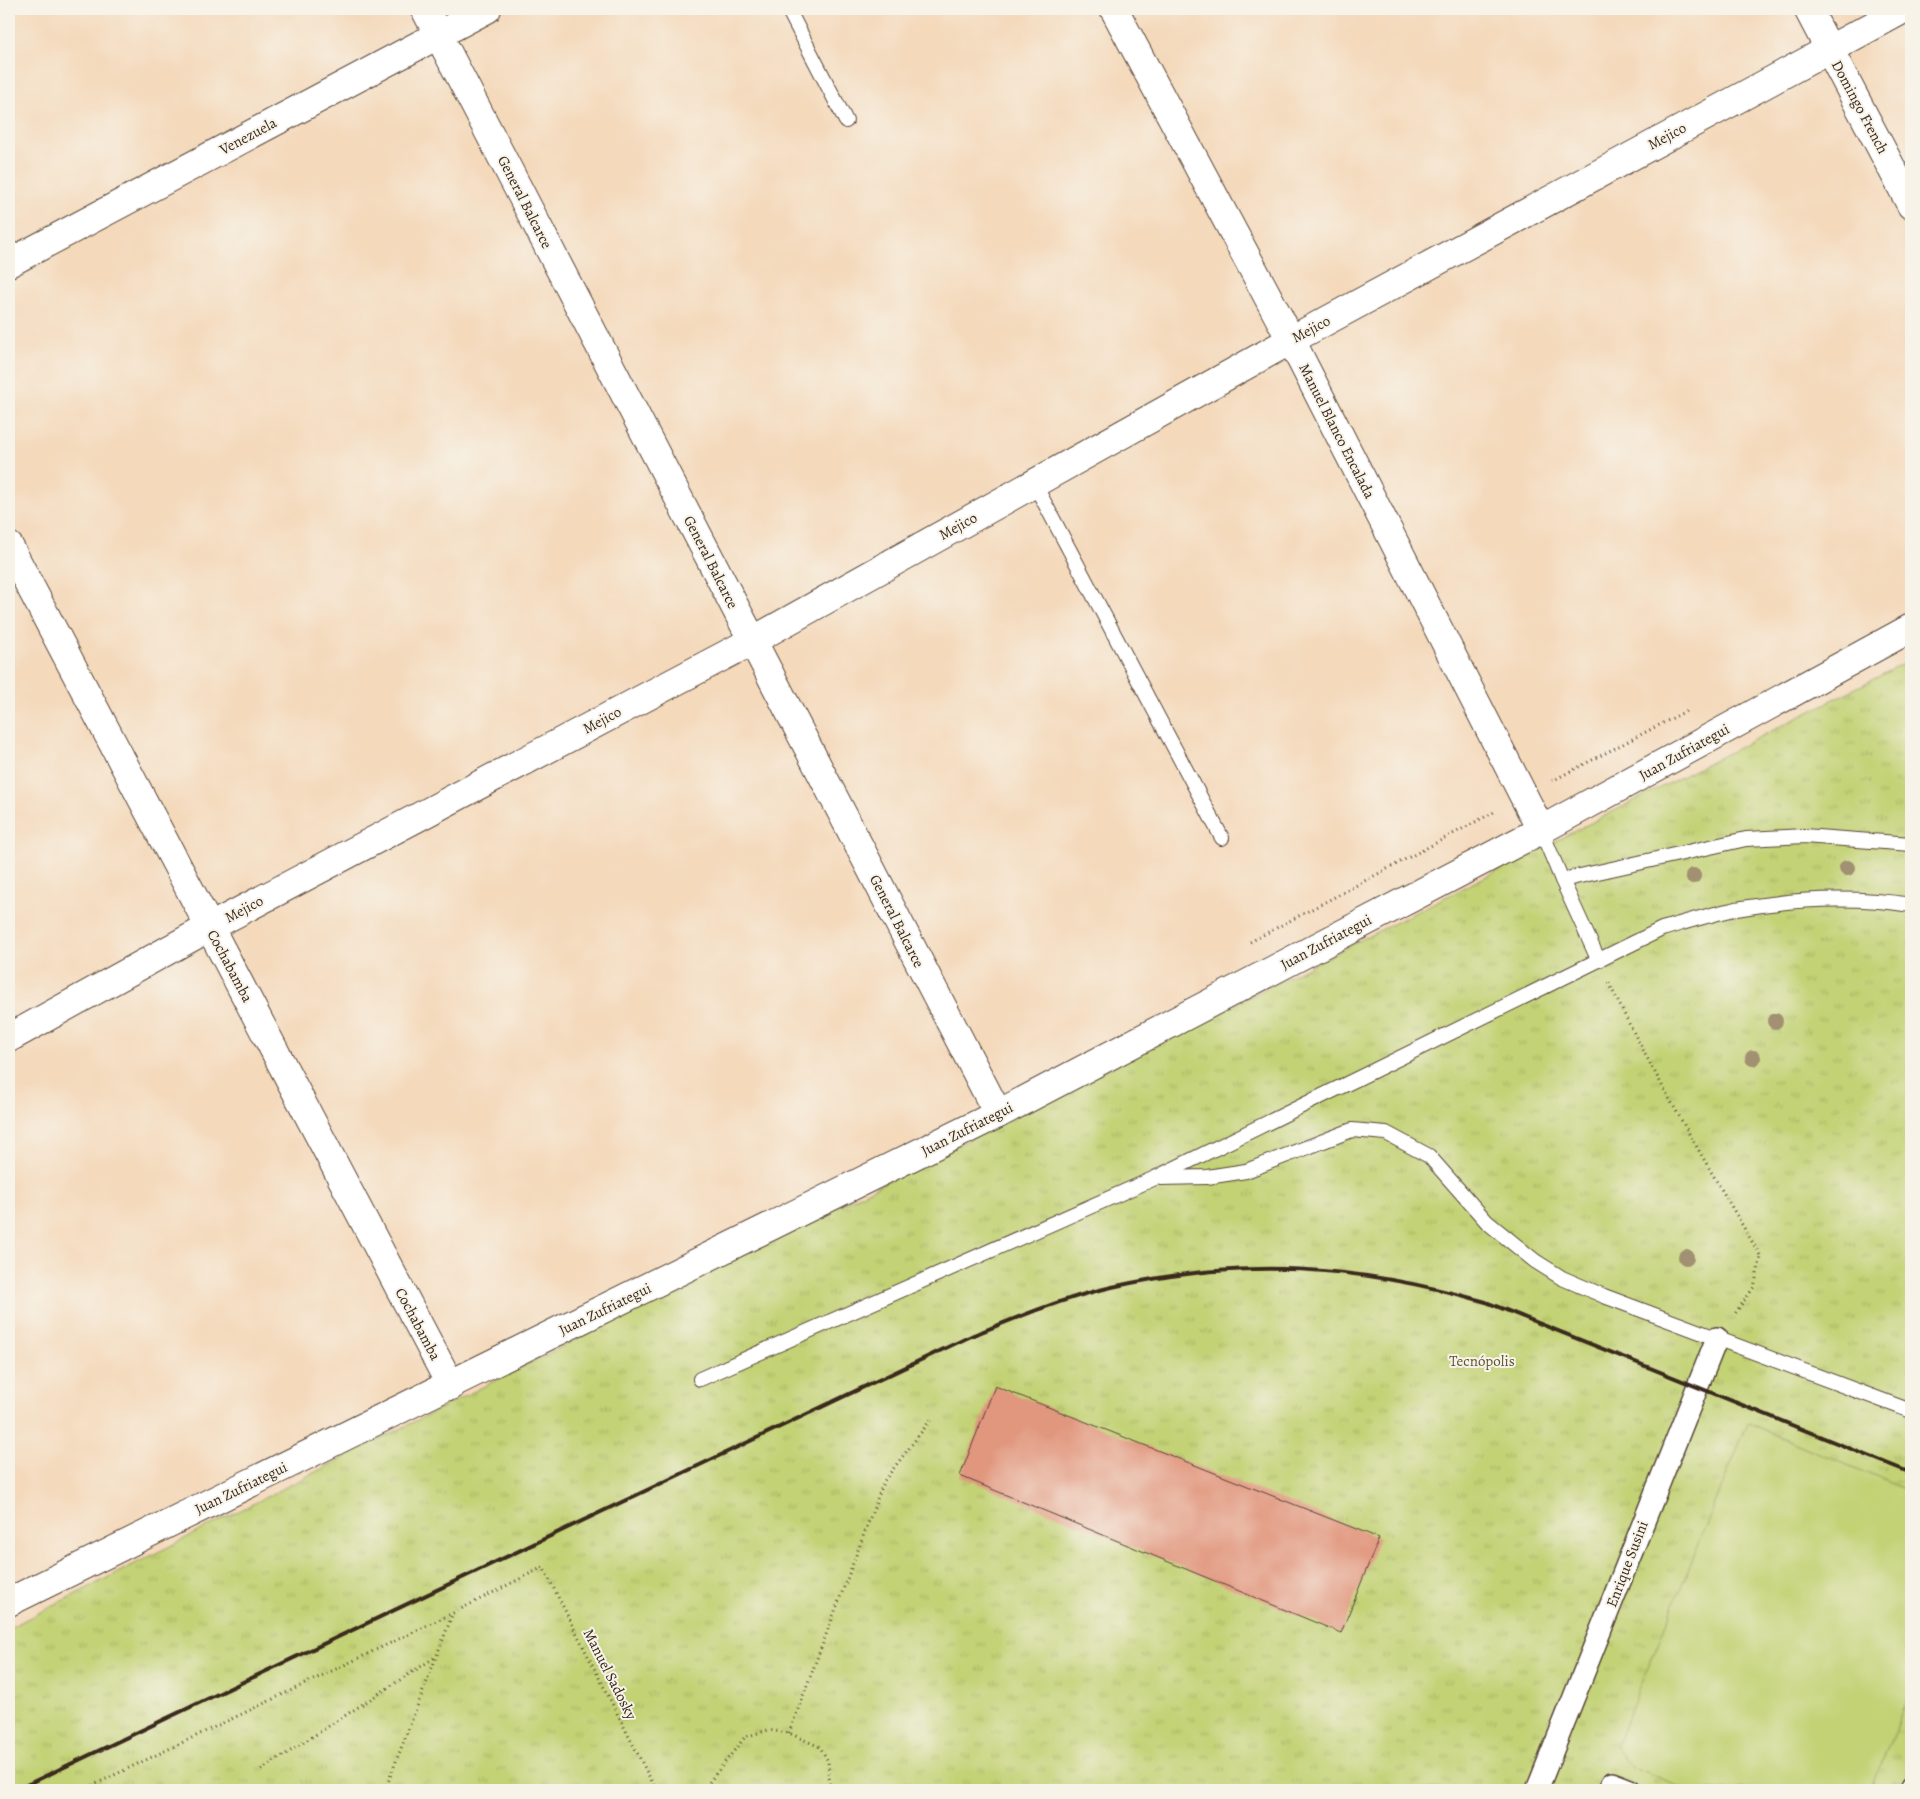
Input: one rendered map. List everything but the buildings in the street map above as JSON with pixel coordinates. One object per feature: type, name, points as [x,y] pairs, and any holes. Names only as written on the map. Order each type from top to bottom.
[{"type":"street","name":"General Balcarce","points":[[424,9],[998,1114]]},
{"type":"street","name":"Venezuela","points":[[9,262],[487,9]]},
{"type":"street","name":"Manuel Blanco Encalada","points":[[1114,9],[1291,340],[1540,830]]},
{"type":"street","name":"Domingo French","points":[[1808,9],[1911,205]]},
{"type":"street","name":"Mejico","points":[[9,1038],[210,927],[752,641],[1291,340],[1904,9]]},
{"type":"street","name":"Cochabamba","points":[[9,546],[451,1386]]},
{"type":"street","name":"Juan Zufriategui","points":[[9,1602],[451,1386],[998,1114],[1540,830],[1911,628]]},
{"type":"street","name":"Enrique Susini","points":[[1537,1790],[1716,1338]]},
{"type":"lane","points":[[788,9],[846,121]]},
{"type":"lane","points":[[1034,483],[1222,838]]},
{"type":"lane","points":[[1540,830],[1598,959]]},
{"type":"lane","points":[[1562,880],[1746,839],[1804,836],[1911,844]]},
{"type":"lane","points":[[700,1379],[1155,1178],[1662,929],[1735,909],[1807,900],[1884,901],[1911,905]]},
{"type":"lane","points":[[1155,1178],[1207,1177],[1246,1171],[1352,1130],[1386,1133],[1429,1156],[1487,1222],[1542,1265],[1562,1278],[1604,1296],[1911,1411]]},
{"type":"path","points":[[1244,946],[1690,708]]},
{"type":"path","points":[[1598,959],[1636,1040],[1677,1115],[1761,1257],[1754,1287],[1716,1338]]},
{"type":"path","points":[[789,1733],[884,1481],[932,1418]]},
{"type":"path","name":"Manuel Sadosky","points":[[453,1613],[543,1567],[656,1790]]},
{"type":"path","points":[[385,1790],[453,1613]]},
{"type":"path","points":[[84,1790],[453,1613]]},
{"type":"path","points":[[261,1770],[437,1656]]},
{"type":"path","points":[[703,1790],[745,1738],[768,1730],[789,1733],[820,1746],[828,1761],[830,1790]]},
{"type":"green space","name":"Tecnópolis","points":[[1911,660],[1911,1790],[9,1790],[9,1628]]},
{"type":"green space","points":[[1748,1423],[1911,1492],[1911,1690],[1870,1790],[1687,1790],[1633,1768],[1616,1746]]},
{"type":"railway","points":[[16,1790],[969,1337],[1075,1297],[1112,1287],[1161,1278],[1208,1271],[1300,1269],[1392,1280],[1486,1302],[1911,1473]]}]
